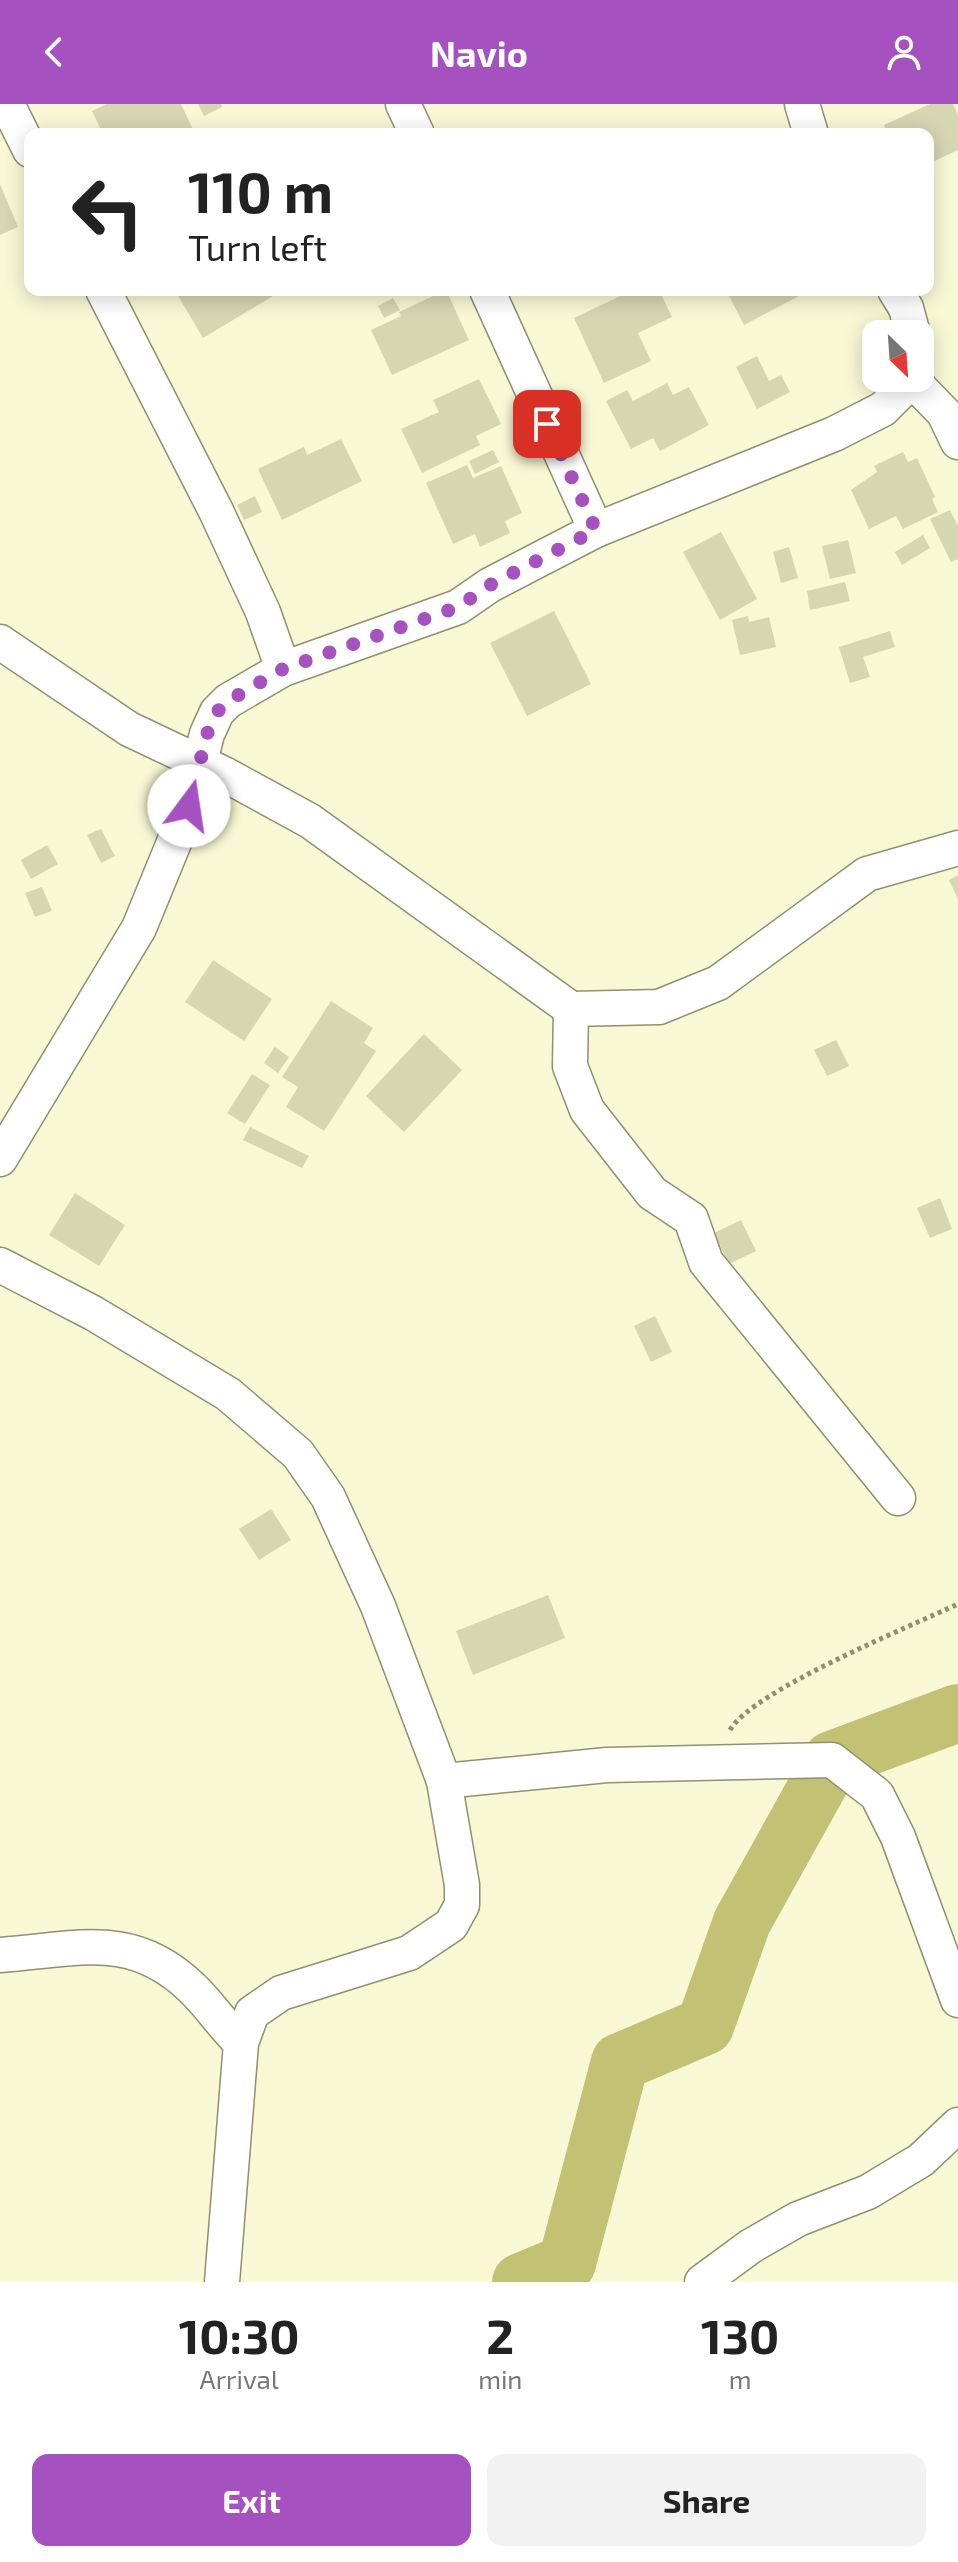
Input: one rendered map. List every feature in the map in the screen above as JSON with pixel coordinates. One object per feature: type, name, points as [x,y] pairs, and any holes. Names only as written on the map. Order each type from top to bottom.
[{"type":"street","points":[[7,104],[24,138]]},
{"type":"street","points":[[403,104],[414,128]]},
{"type":"street","points":[[802,104],[809,128]]},
{"type":"street","points":[[106,296],[216,511],[263,612],[283,669]]},
{"type":"street","points":[[490,296],[596,530]]},
{"type":"street","points":[[899,296],[909,320]]},
{"type":"street","points":[[0,1159],[139,928],[189,806],[217,712],[241,692],[283,669],[458,607],[490,585],[596,530],[834,434],[883,409],[901,392]]},
{"type":"street","points":[[925,392],[944,413],[958,442]]},
{"type":"street","points":[[0,642],[129,729],[200,762],[310,821],[571,1009],[659,1007],[718,983],[867,874],[958,848]]},
{"type":"street","points":[[571,1009],[570,1066],[587,1110],[652,1193],[691,1219],[706,1262],[898,1498]]},
{"type":"street","points":[[0,1265],[93,1313],[228,1394],[298,1454],[328,1497],[378,1606],[444,1781],[462,1885],[462,1905],[451,1925],[409,1953],[281,1993],[252,2013],[241,2043],[222,2282]]},
{"type":"street","points":[[444,1781],[607,1765],[717,1765],[832,1760],[877,1795],[898,1837],[958,2000]]},
{"type":"street","points":[[0,1955],[80,1947],[131,1949],[149,1955],[194,1989],[220,2023],[241,2043]]},
{"type":"street","points":[[702,2282],[751,2246],[798,2219],[868,2192],[921,2160],[958,2125]]},
{"type":"path","points":[[717,1765],[731,1726],[751,1707],[864,1647],[958,1604]]},
{"type":"building","points":[[107,104],[181,104],[192,128],[100,128],[92,111]]},
{"type":"building","points":[[198,104],[221,104],[222,107],[204,116]]},
{"type":"building","points":[[930,104],[953,104],[958,115],[958,150],[934,161],[934,128],[885,128],[884,125]]},
{"type":"building","points":[[0,184],[18,227],[0,235]]},
{"type":"building","points":[[178,296],[273,296],[203,338]]},
{"type":"building","points":[[433,296],[449,296],[469,340],[392,375],[371,330],[401,316],[399,312]]},
{"type":"building","points":[[620,296],[662,296],[672,317],[638,333],[651,361],[604,383],[574,318]]},
{"type":"building","points":[[729,296],[799,296],[744,325]]},
{"type":"building","points":[[393,298],[400,310],[384,318],[378,306]]},
{"type":"building","points":[[757,356],[769,381],[781,375],[790,392],[757,409],[736,367]]},
{"type":"building","points":[[479,379],[501,424],[476,436],[480,445],[422,473],[401,429],[439,412],[433,400]]},
{"type":"building","points":[[667,383],[673,395],[689,387],[709,425],[660,451],[653,438],[631,449],[606,401],[627,390],[633,401]]},
{"type":"building","points":[[341,439],[362,481],[282,520],[258,469],[304,447],[307,455]]},
{"type":"building","points":[[493,450],[499,462],[475,474],[469,461]]},
{"type":"building","points":[[903,452],[908,462],[917,458],[935,497],[932,499],[938,512],[903,529],[896,516],[869,529],[851,490],[877,472],[874,466]]},
{"type":"building","points":[[467,465],[473,478],[501,466],[522,513],[505,521],[510,533],[480,547],[475,534],[453,544],[426,483]]},
{"type":"building","points":[[255,496],[262,512],[244,520],[237,505]]},
{"type":"building","points":[[950,510],[958,526],[958,559],[951,562],[930,519]]},
{"type":"building","points":[[721,532],[757,599],[720,620],[683,552]]},
{"type":"building","points":[[923,535],[930,548],[902,565],[895,552]]},
{"type":"building","points":[[848,540],[856,573],[830,579],[822,546]]},
{"type":"building","points":[[789,547],[798,578],[781,583],[773,552]]},
{"type":"building","points":[[845,582],[850,601],[810,610],[807,591]]},
{"type":"building","points":[[554,611],[591,684],[527,716],[490,643]]},
{"type":"building","points":[[748,616],[749,622],[769,617],[776,647],[740,655],[732,620]]},
{"type":"building","points":[[890,631],[895,647],[863,657],[870,677],[850,683],[839,647]]},
{"type":"building","points":[[101,829],[115,856],[101,863],[87,835]]},
{"type":"building","points":[[47,845],[58,864],[31,879],[21,860]]},
{"type":"building","points":[[958,875],[958,899],[949,880]]},
{"type":"building","points":[[42,887],[52,911],[35,917],[25,893]]},
{"type":"building","points":[[213,960],[272,999],[244,1041],[185,1002]]},
{"type":"building","points":[[331,1001],[373,1028],[364,1043],[376,1051],[324,1131],[286,1107],[298,1087],[282,1077]]},
{"type":"building","points":[[424,1034],[462,1070],[404,1132],[366,1096]]},
{"type":"building","points":[[836,1040],[849,1066],[827,1076],[814,1050]]},
{"type":"building","points":[[275,1047],[289,1057],[278,1073],[264,1063]]},
{"type":"building","points":[[252,1074],[270,1085],[245,1124],[227,1113]]},
{"type":"building","points":[[250,1127],[309,1156],[302,1168],[243,1140]]},
{"type":"building","points":[[75,1193],[125,1225],[99,1266],[49,1235]]},
{"type":"building","points":[[940,1198],[952,1229],[930,1238],[917,1208]]},
{"type":"building","points":[[741,1220],[756,1251],[729,1264],[714,1233]]},
{"type":"building","points":[[655,1316],[672,1352],[651,1362],[634,1326]]},
{"type":"building","points":[[271,1509],[291,1540],[259,1560],[239,1529]]},
{"type":"building","points":[[548,1595],[565,1638],[473,1675],[456,1631]]},
{"type":"waterway","points":[[521,2282],[567,2263],[620,2062],[705,2026],[742,1922],[832,1760],[958,1713]]},
{"type":"route","points":[[189,806],[207,734],[217,712],[241,692],[283,669],[458,607],[490,585],[596,530],[547,424]]}]
